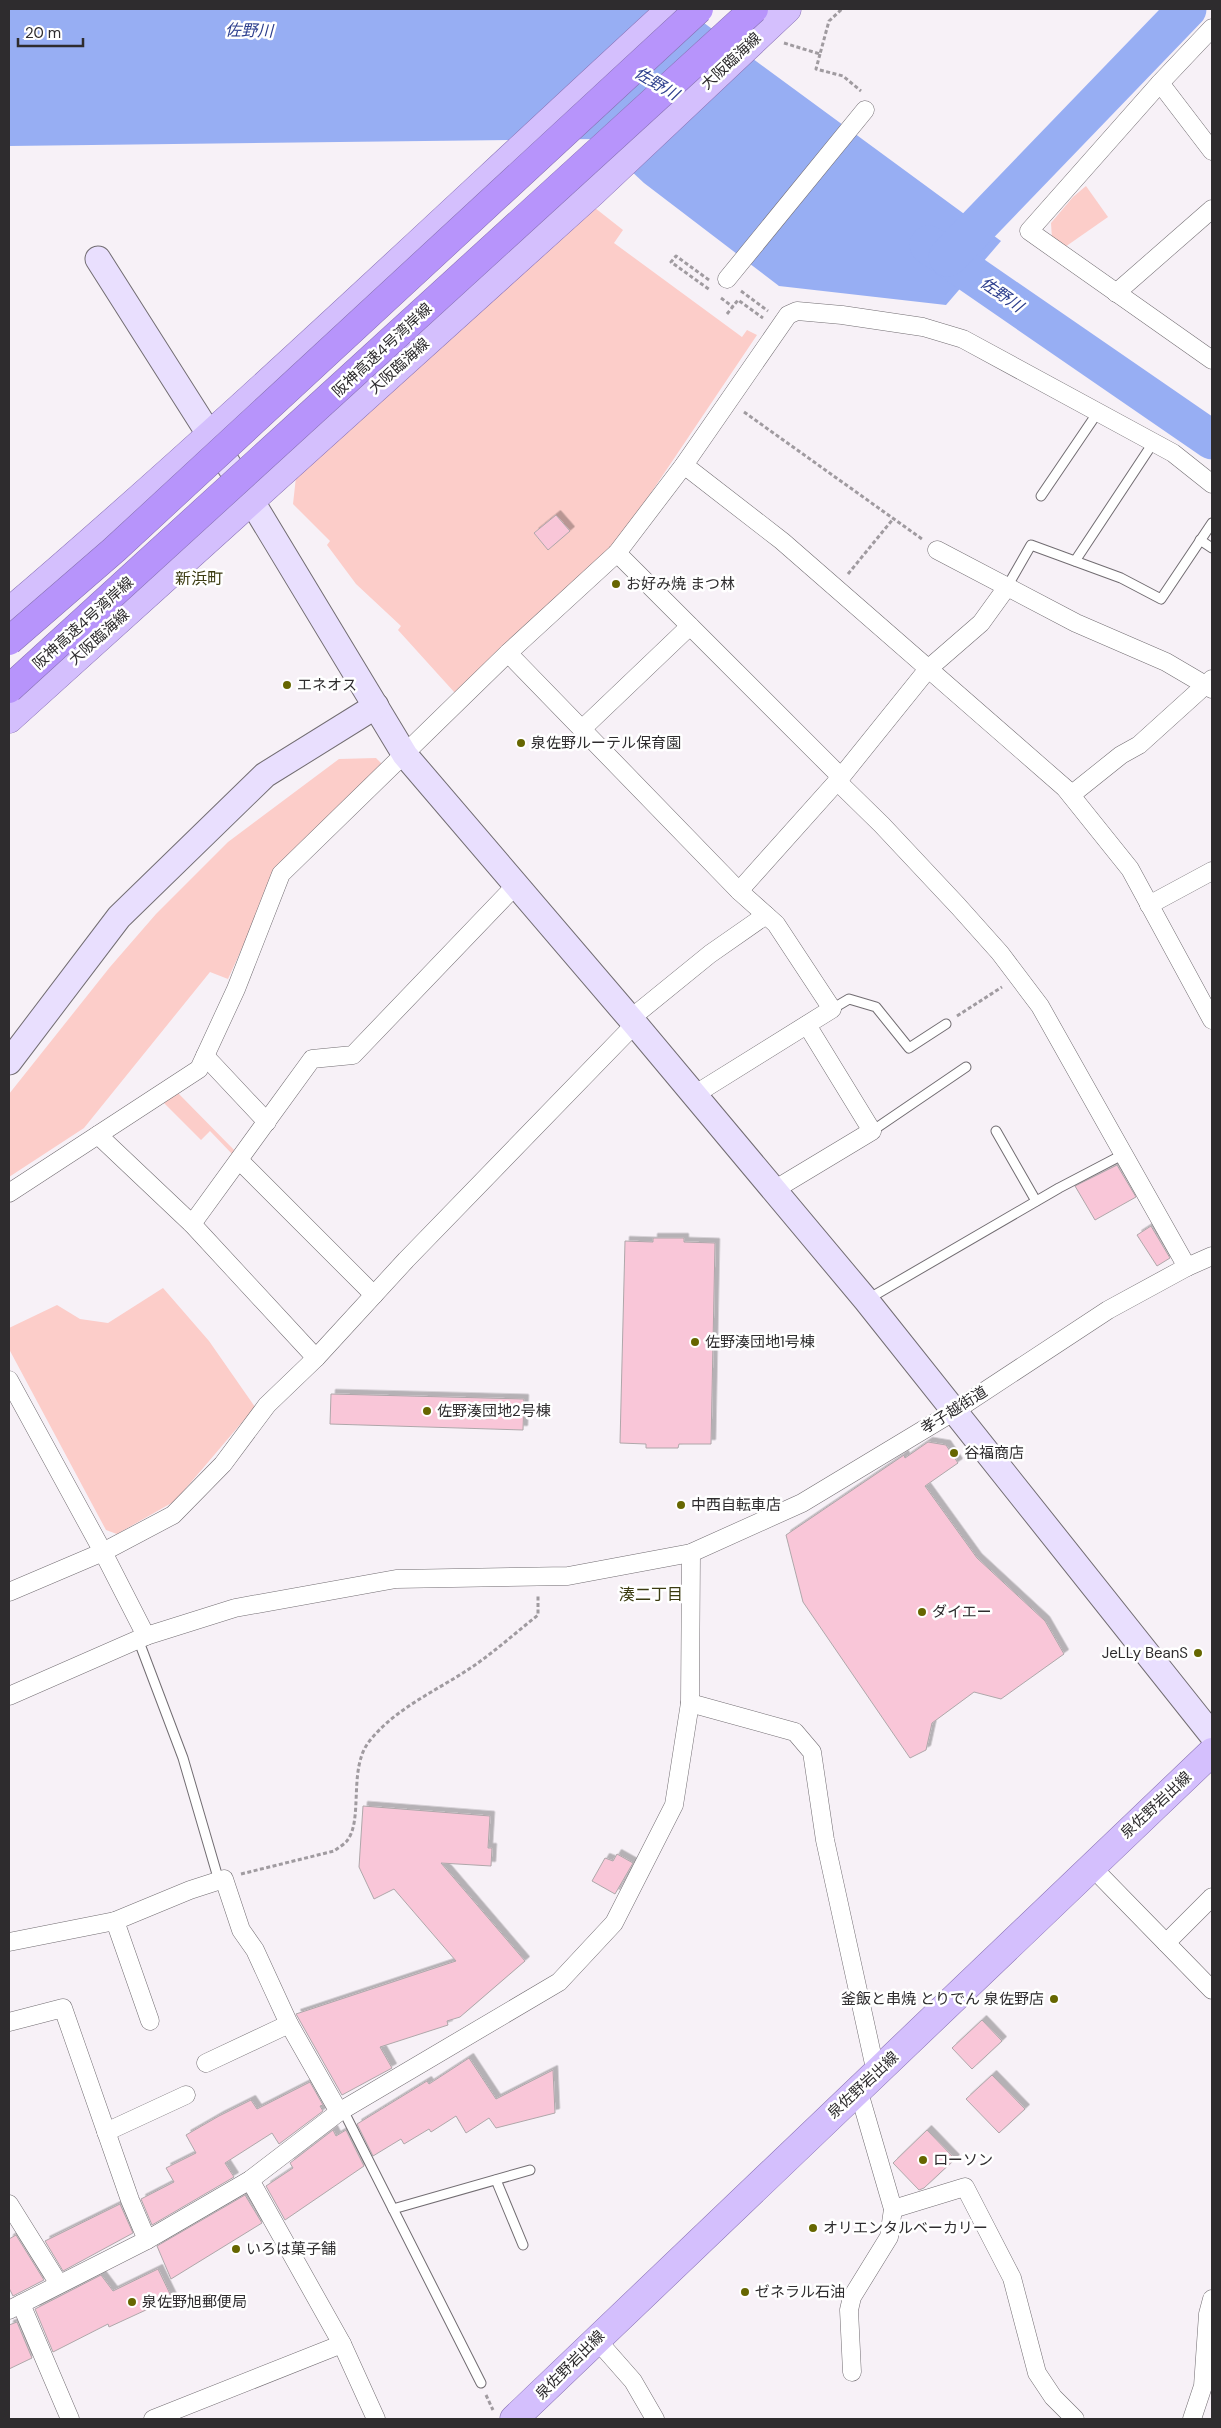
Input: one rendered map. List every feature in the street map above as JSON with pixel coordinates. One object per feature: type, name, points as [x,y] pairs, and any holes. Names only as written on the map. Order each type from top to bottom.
[{"type":"highway","points":[[9,641],[114,550],[699,9]]},
{"type":"highway","name":"阪神高速4号湾岸線","points":[[9,689],[754,9]]},
{"type":"main road","points":[[9,612],[98,536],[211,434],[671,9]]},
{"type":"main road","name":"大阪臨海線","points":[[9,719],[593,192],[768,39],[787,9]]},
{"type":"main road","name":"泉佐野岩出線","points":[[504,2416],[596,2339],[1212,1752]]},
{"type":"street","points":[[1212,28],[1160,83],[1029,231],[1212,360]]},
{"type":"street","points":[[1160,83],[1212,151]]},
{"type":"street","points":[[727,279],[865,110]]},
{"type":"street","points":[[1116,293],[1212,209]]},
{"type":"street","points":[[98,259],[252,500],[405,755],[633,1022],[866,1300],[953,1412],[1212,1735]]},
{"type":"street","points":[[9,1193],[199,1069],[236,989],[281,874],[405,755],[508,652],[617,553],[684,465],[788,315],[797,311],[842,315],[923,327],[963,339],[1173,453],[1212,484]]},
{"type":"street","points":[[684,465],[782,541],[1071,795],[1130,869],[1212,1020]]},
{"type":"street","points":[[938,550],[1076,623],[1166,662],[1210,684],[1139,745],[1121,755],[1071,795]]},
{"type":"street","points":[[617,553],[839,779],[958,906],[1018,976],[1040,1006],[1187,1267]]},
{"type":"street","points":[[739,891],[839,779],[928,669],[981,623],[1007,587]]},
{"type":"street","points":[[582,729],[690,626]]},
{"type":"street","points":[[508,652],[739,891],[776,924],[832,1009],[694,1095]]},
{"type":"street","points":[[9,1062],[119,917],[265,775],[376,706]]},
{"type":"street","points":[[1150,905],[1212,871]]},
{"type":"street","points":[[192,1224],[312,1059],[352,1054],[516,885]]},
{"type":"street","points":[[9,1592],[103,1552],[173,1515],[222,1464],[267,1405],[316,1358],[633,1022],[710,954],[766,915]]},
{"type":"street","points":[[774,1190],[872,1131],[807,1025]]},
{"type":"street","points":[[205,1056],[267,1122]]},
{"type":"street","points":[[98,1135],[192,1224],[316,1358]]},
{"type":"street","points":[[239,1160],[374,1295]]},
{"type":"street","name":"孝子越街道","points":[[9,1696],[142,1637],[235,1608],[396,1579],[568,1576],[691,1553],[802,1503],[953,1412],[1108,1310],[1187,1267],[1212,1256]]},
{"type":"street","points":[[9,1380],[103,1552],[142,1637]]},
{"type":"street","points":[[70,2419],[15,2307],[147,2240],[250,2180],[341,2111],[559,1982],[614,1923],[674,1805],[690,1703],[691,1553]]},
{"type":"street","points":[[690,1703],[795,1732],[812,1752],[825,1840],[867,2081],[893,2209],[888,2237],[852,2297],[849,2310],[852,2372]]},
{"type":"street","points":[[1091,1866],[1212,1990]]},
{"type":"street","points":[[9,1942],[116,1921],[190,1890],[222,1880],[241,1930],[255,1950],[289,2024],[341,2111]]},
{"type":"street","points":[[1166,1943],[1212,1897]]},
{"type":"street","points":[[116,1921],[150,2021]]},
{"type":"street","points":[[9,2022],[63,2008],[130,2200],[147,2240]]},
{"type":"street","points":[[206,2063],[289,2024]]},
{"type":"street","points":[[106,2132],[186,2095]]},
{"type":"street","points":[[250,2180],[342,2344],[376,2419]]},
{"type":"street","points":[[893,2209],[965,2187],[1012,2278],[1037,2373],[1054,2397],[1075,2419]]},
{"type":"street","points":[[9,2204],[59,2284]]},
{"type":"street","points":[[1192,2419],[1207,2389],[1208,2314],[1212,2299]]},
{"type":"street","points":[[596,2339],[633,2381],[655,2419]]},
{"type":"street","points":[[153,2419],[342,2344]]},
{"type":"lane","points":[[1041,496],[1098,412]]},
{"type":"lane","points":[[1075,562],[1153,443]]},
{"type":"lane","points":[[1007,587],[1031,545],[1121,578],[1160,598],[1212,523]]},
{"type":"lane","points":[[1200,540],[1212,548]]},
{"type":"lane","points":[[832,1009],[849,999],[876,1007],[908,1048],[946,1024]]},
{"type":"lane","points":[[872,1131],[966,1067]]},
{"type":"lane","points":[[996,1131],[1036,1201]]},
{"type":"lane","points":[[866,1300],[1036,1201],[1124,1154]]},
{"type":"lane","points":[[142,1637],[184,1758],[222,1880]]},
{"type":"lane","points":[[341,2111],[481,2383]]},
{"type":"lane","points":[[393,2209],[530,2170]]},
{"type":"lane","points":[[496,2180],[523,2246]]},
{"type":"path","points":[[842,9],[830,21],[816,69],[843,76],[873,101],[865,110]]},
{"type":"path","points":[[768,39],[820,54]]},
{"type":"path","points":[[732,307],[671,262],[676,256],[716,286],[723,276],[775,316]]},
{"type":"path","points":[[728,314],[738,300],[769,323]]},
{"type":"path","points":[[729,401],[938,550]]},
{"type":"path","points":[[836,588],[893,519]]},
{"type":"path","points":[[946,1024],[1018,976]]},
{"type":"path","points":[[222,1880],[263,1867],[334,1851],[347,1841],[352,1830],[357,1766],[368,1744],[382,1728],[412,1702],[466,1671],[538,1615],[539,1576]]},
{"type":"path","points":[[481,2383],[504,2416]]},
{"type":"shaded area","points":[[1086,186],[1108,217],[1065,247],[1052,239],[1051,223],[1073,197]]},
{"type":"shaded area","points":[[590,204],[623,230],[614,243],[742,337],[747,330],[757,335],[624,533],[611,549],[455,693],[398,630],[401,626],[356,584],[327,545],[330,541],[293,504],[296,477]]},
{"type":"shaded area","points":[[376,758],[383,765],[278,869],[228,979],[210,972],[84,1128],[9,1177],[9,1094],[110,967],[156,914],[228,842],[339,759]]},
{"type":"shaded area","points":[[178,1093],[237,1153],[234,1156],[210,1131],[201,1140],[164,1103]]},
{"type":"shaded area","points":[[163,1288],[209,1341],[255,1407],[175,1501],[117,1534],[106,1530],[9,1349],[9,1328],[57,1305],[80,1319],[108,1323]]},
{"type":"water","points":[[9,9],[685,9],[1001,241],[946,305],[779,286],[644,183],[597,139],[9,146]]},
{"type":"building","points":[[556,515],[570,531],[548,550],[534,533]]},
{"type":"building","points":[[1117,1165],[1136,1197],[1095,1220],[1075,1186]]},
{"type":"building","points":[[1151,1226],[1170,1258],[1157,1266],[1137,1235]]},
{"type":"building","name":"佐野湊団地1号棟","points":[[653,1238],[684,1238],[684,1242],[715,1243],[711,1444],[679,1444],[678,1448],[646,1448],[646,1444],[620,1443],[625,1241],[653,1242]]},
{"type":"building","name":"佐野湊団地2号棟","points":[[331,1394],[524,1399],[523,1430],[330,1424]]},
{"type":"building","name":"ダイエー","points":[[928,1442],[946,1445],[958,1463],[925,1486],[977,1558],[1045,1621],[1064,1654],[1001,1699],[974,1692],[932,1723],[926,1750],[910,1758],[803,1602],[786,1535],[904,1455],[905,1458]]},
{"type":"building","points":[[363,1806],[490,1816],[488,1848],[492,1848],[491,1866],[441,1863],[525,1961],[460,2017],[447,2021],[448,2025],[380,2047],[392,2068],[342,2095],[296,2014],[456,1961],[394,1889],[374,1899],[359,1867]]},
{"type":"building","points":[[617,1854],[633,1863],[615,1894],[592,1881],[605,1858],[613,1861]]},
{"type":"building","points":[[982,2020],[1002,2041],[972,2069],[952,2048]]},
{"type":"building","points":[[469,2058],[496,2099],[553,2070],[555,2113],[496,2128],[489,2118],[466,2133],[456,2116],[431,2132],[429,2129],[404,2144],[401,2139],[373,2156],[357,2124],[427,2081],[429,2084]]},
{"type":"building","points":[[992,2075],[1025,2109],[999,2133],[966,2099]]},
{"type":"building","points":[[310,2082],[323,2105],[320,2106],[323,2111],[279,2144],[272,2133],[225,2163],[234,2177],[152,2225],[141,2199],[174,2182],[166,2168],[196,2153],[186,2135],[251,2100],[257,2109]]},
{"type":"building","points":[[333,2130],[336,2136],[346,2130],[364,2166],[285,2220],[266,2186],[293,2168],[290,2163]]},
{"type":"building","points":[[927,2130],[955,2159],[924,2188],[919,2190],[893,2163]]},
{"type":"building","points":[[245,2195],[262,2223],[171,2279],[157,2246]]},
{"type":"building","points":[[120,2204],[133,2233],[63,2271],[45,2241]]},
{"type":"building","points":[[16,2235],[44,2280],[13,2296],[9,2288],[9,2239]]},
{"type":"building","points":[[158,2269],[172,2298],[109,2327],[108,2324],[53,2352],[35,2309],[101,2275],[113,2291]]},
{"type":"building","points":[[17,2322],[32,2358],[9,2369],[9,2325]]},
{"type":"waterway","points":[[948,257],[1187,9]]},
{"type":"waterway","name":"佐野川","points":[[929,245],[1212,440]]},
{"type":"place","name":"お好み焼 まつ林","points":[[616,584]]},
{"type":"place","name":"エネオス","points":[[287,685]]},
{"type":"place","name":"泉佐野ルーテル保育園","points":[[521,743]]},
{"type":"place","name":"佐野湊団地1号棟","points":[[695,1342]]},
{"type":"place","name":"佐野湊団地2号棟","points":[[427,1411]]},
{"type":"place","name":"谷福商店","points":[[954,1453]]},
{"type":"place","name":"中西自転車店","points":[[681,1505]]},
{"type":"place","name":"ダイエー","points":[[922,1612]]},
{"type":"place","name":"JeLLy BeanS","points":[[1198,1653]]},
{"type":"place","name":"釜飯と串焼 とりでん 泉佐野店","points":[[1054,1999]]},
{"type":"place","name":"ローソン","points":[[923,2160]]},
{"type":"place","name":"オリエンタルベーカリー","points":[[813,2228]]},
{"type":"place","name":"いろは菓子舗","points":[[236,2249]]},
{"type":"place","name":"ゼネラル石油","points":[[745,2292]]},
{"type":"place","name":"泉佐野旭郵便局","points":[[132,2302]]},
{"type":"district","name":"新浜町","points":[[199,578]]},
{"type":"district","name":"湊二丁目","points":[[651,1594]]}]
